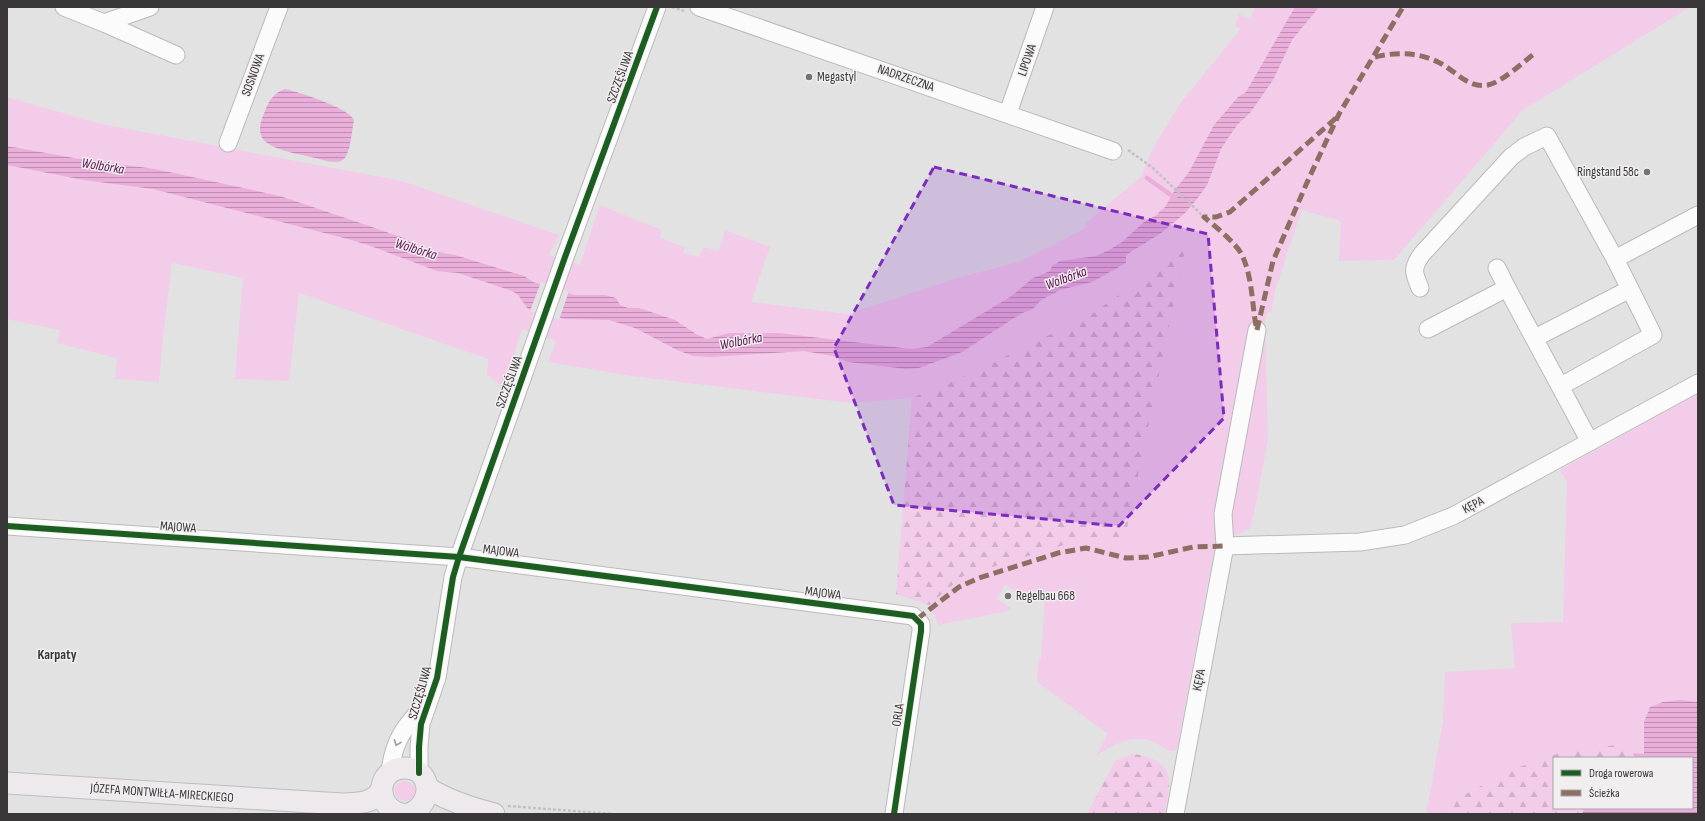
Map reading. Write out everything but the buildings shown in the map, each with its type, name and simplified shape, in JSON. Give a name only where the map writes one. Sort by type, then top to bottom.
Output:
[{"type":"main road","points":[[390,796],[404,768],[412,769],[419,796],[454,814]]},
{"type":"main road","name":"JÓZEFA MONTWIŁŁA-MIRECKIEGO","points":[[7,783],[318,803],[360,803],[378,796],[390,796]]},
{"type":"main road","points":[[419,796],[448,799],[474,809],[499,810]]},
{"type":"street","points":[[64,7],[176,54]]},
{"type":"street","points":[[104,23],[150,7]]},
{"type":"street","name":"SOSNOWA","points":[[228,143],[278,7]]},
{"type":"street","name":"SZCZĘŚLIWA","points":[[419,796],[419,747],[422,724],[428,701],[437,678],[452,578],[565,258],[657,7]]},
{"type":"street","name":"NADRZECZNA","points":[[699,7],[1008,113],[1119,149]]},
{"type":"street","name":"LIPOWA","points":[[1008,113],[1046,7]]},
{"type":"street","points":[[1420,288],[1414,272],[1415,264],[1422,254],[1511,157],[1524,147],[1547,136],[1615,259],[1653,335],[1560,386]]},
{"type":"street","points":[[1615,259],[1698,216]]},
{"type":"street","points":[[1497,268],[1590,442]]},
{"type":"street","points":[[1428,329],[1507,288]]},
{"type":"street","points":[[1535,338],[1630,289]]},
{"type":"street","name":"KĘPA","points":[[1175,814],[1225,546],[1223,514],[1257,330]]},
{"type":"street","name":"KĘPA","points":[[1225,546],[1360,542],[1405,535],[1453,516],[1698,383]]},
{"type":"street","name":"MAJOWA","points":[[7,526],[459,557],[899,614],[913,616],[917,620]]},
{"type":"street","name":"ORLA","points":[[894,814],[921,631],[921,624],[917,620]]},
{"type":"street","name":"SZCZĘŚLIWA","points":[[390,796],[394,753],[404,727],[428,701]]},
{"type":"path","points":[[1119,149],[1153,168],[1204,217]]},
{"type":"path","points":[[499,810],[613,814]]},
{"type":"highlighted area","points":[[934,167],[1208,234],[1224,418],[1119,526],[894,505],[834,348]]},
{"type":"green space","points":[[1255,7],[1690,7],[1523,110],[1394,260],[1339,261],[1341,221],[1302,210],[1285,259],[1280,279],[1277,282],[1271,312],[1267,313],[1265,323],[1268,440],[1251,528],[1215,544],[1177,748],[1174,751],[1166,749],[1154,742],[1138,739],[1116,744],[1096,756],[1108,734],[1037,682],[1038,661],[1041,658],[1045,598],[1019,596],[1019,593],[1005,585],[997,599],[1011,608],[1008,611],[938,625],[932,610],[928,605],[919,600],[897,594],[912,398],[851,403],[632,376],[548,362],[556,341],[522,329],[504,387],[487,375],[488,359],[299,293],[289,381],[235,379],[243,278],[172,263],[159,382],[115,379],[117,358],[57,343],[60,330],[7,319],[7,97],[101,124],[402,181],[559,235],[549,255],[580,265],[600,205],[662,230],[660,238],[685,247],[683,253],[700,257],[703,247],[719,251],[725,230],[770,247],[751,302],[848,314],[961,277],[1019,262],[1086,228],[1086,223],[1141,177],[1153,148],[1181,102],[1241,29],[1235,26],[1239,14],[1250,19]]},
{"type":"green space","points":[[1185,249],[1124,543],[1106,540],[1077,541],[963,576],[929,605],[896,594],[912,398],[987,367],[1030,342],[1076,325]]},
{"type":"green space","points":[[1698,393],[1698,814],[1426,814],[1443,722],[1445,672],[1515,668],[1511,623],[1563,622],[1567,482],[1560,470]]},
{"type":"green space","points":[[1617,745],[1633,754],[1634,757],[1553,757],[1553,809],[1584,809],[1582,814],[1446,814],[1456,799],[1511,770],[1565,751]]},
{"type":"green space","points":[[1132,754],[1155,760],[1160,763],[1167,773],[1169,787],[1165,814],[1087,814],[1115,761]]},
{"type":"green space","points":[[401,781],[409,781],[415,787],[415,795],[409,801],[401,801],[395,795],[395,787]]},
{"type":"water","name":"Wolbórka","points":[[1295,7],[1319,7],[1292,40],[1273,80],[1250,113],[1238,124],[1228,138],[1221,149],[1207,185],[1184,214],[1161,233],[1126,255],[1126,263],[1092,282],[1060,290],[1041,300],[1033,309],[1022,313],[962,352],[919,368],[906,369],[849,362],[832,356],[804,351],[710,357],[694,356],[679,351],[635,328],[609,320],[565,319],[528,309],[518,295],[512,291],[458,273],[437,271],[368,245],[344,238],[153,189],[84,180],[7,165],[7,146],[74,158],[155,169],[280,196],[406,239],[424,250],[455,255],[524,276],[533,282],[574,295],[605,295],[616,298],[620,305],[628,308],[639,308],[675,320],[696,334],[707,339],[729,333],[779,333],[911,349],[927,347],[1010,297],[1033,278],[1050,271],[1052,266],[1060,261],[1096,256],[1109,250],[1122,242],[1144,222],[1155,216],[1165,207],[1175,190],[1189,172],[1214,125],[1238,97],[1246,92]]},
{"type":"water","points":[[285,89],[323,101],[350,115],[354,120],[350,146],[344,159],[338,162],[330,162],[284,151],[276,148],[264,140],[260,132],[260,126],[267,107],[270,100],[275,95]]},
{"type":"water","points":[[1680,700],[1698,702],[1698,814],[1582,814],[1584,809],[1693,809],[1693,757],[1635,757],[1633,753],[1644,754],[1644,722],[1650,707],[1663,702]]},
{"type":"pier","points":[[541,282],[569,291],[559,320],[530,311]]},
{"type":"waterway","points":[[1147,178],[1175,198]]},
{"type":"marked path","points":[[1257,330],[1273,261],[1309,178],[1339,114],[1403,7]]},
{"type":"marked path","points":[[1375,57],[1391,54],[1423,56],[1444,65],[1468,82],[1488,85],[1512,72],[1534,54]]},
{"type":"marked path","points":[[1256,326],[1250,281],[1242,255],[1230,240],[1204,217],[1216,217],[1230,212],[1336,118]]},
{"type":"marked path","points":[[917,619],[959,587],[979,578],[1058,553],[1086,548],[1126,558],[1148,557],[1193,547],[1225,546]]},
{"type":"cycle path","points":[[419,773],[421,724],[437,678],[453,577],[459,557],[565,257],[657,7]]},
{"type":"cycle path","points":[[7,526],[459,557],[913,616],[921,624],[921,631],[894,814]]},
{"type":"place","name":"Megastyl","points":[[809,77]]},
{"type":"place","name":"Ringstand 58c","points":[[1647,172]]},
{"type":"place","name":"Regelbau 668","points":[[1008,596]]},
{"type":"district","name":"Karpaty","points":[[57,654]]}]
